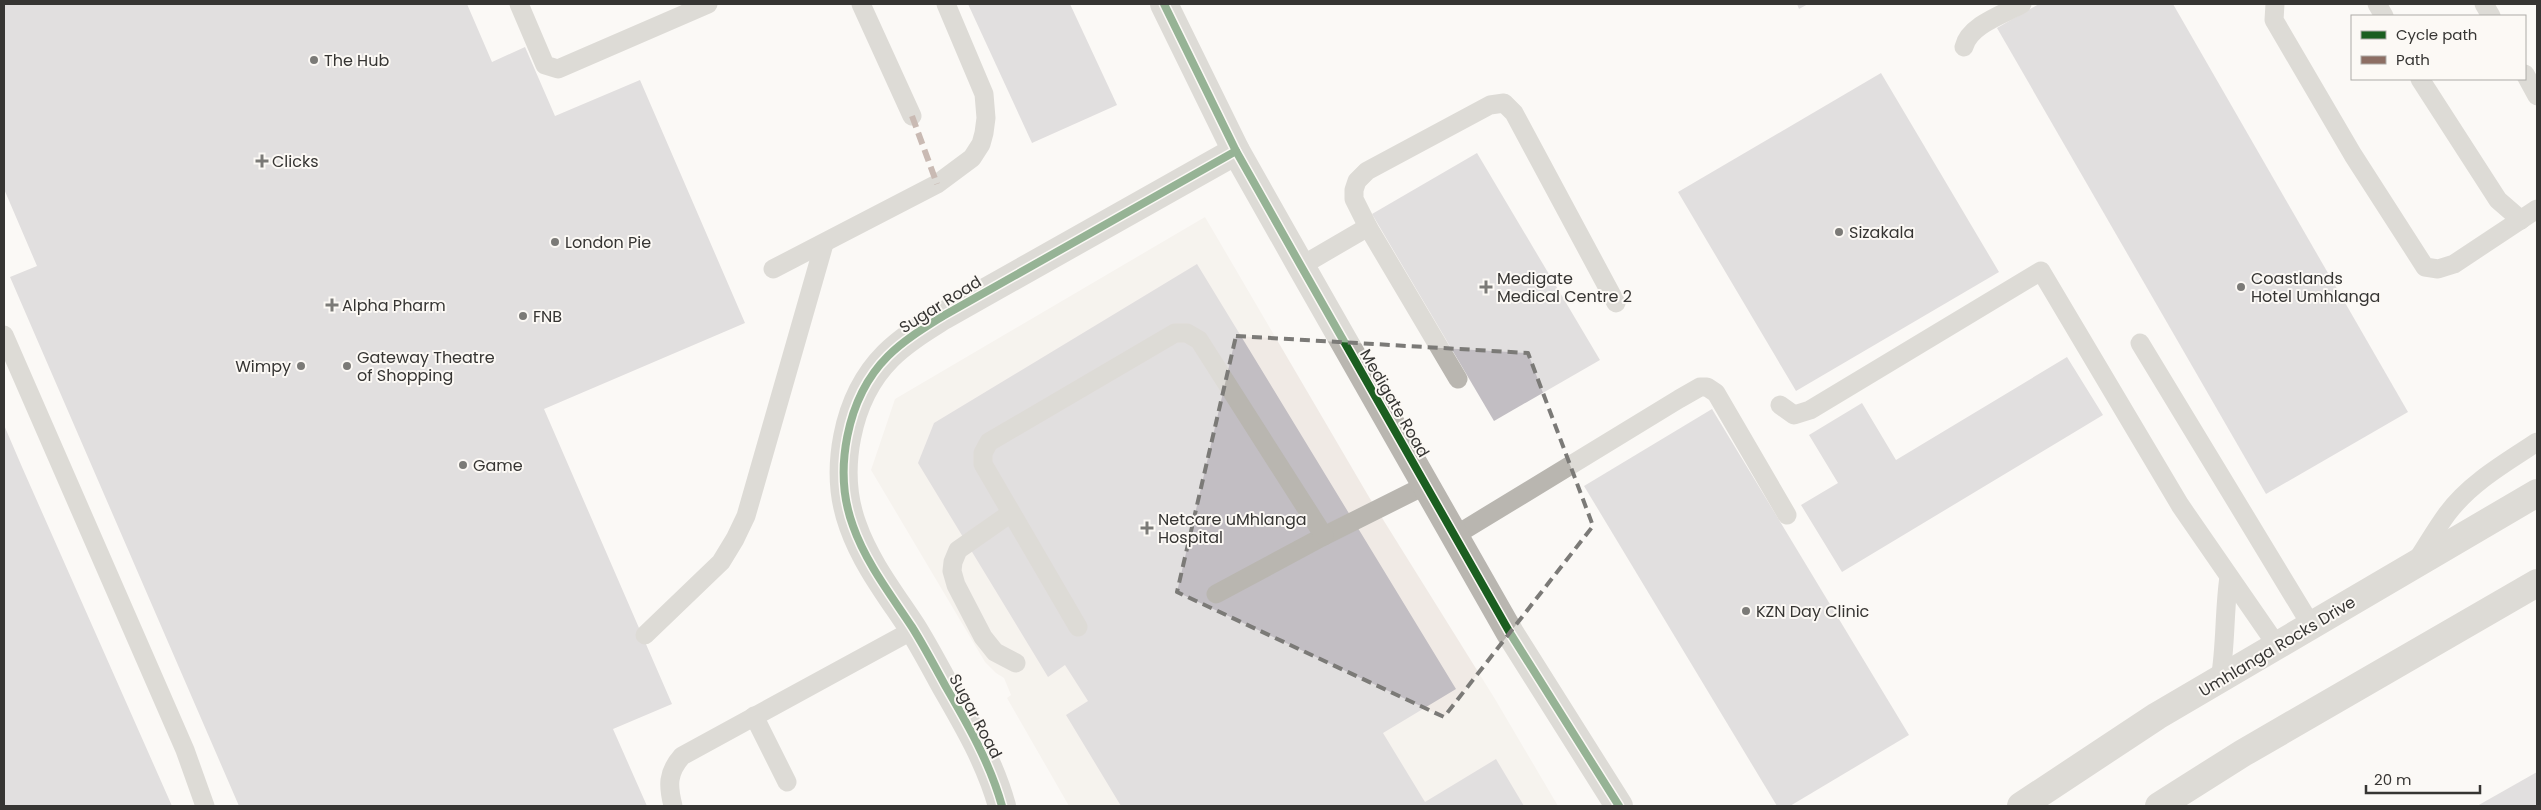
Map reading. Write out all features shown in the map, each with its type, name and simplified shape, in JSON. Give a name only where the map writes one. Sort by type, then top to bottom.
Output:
[{"type":"main road","name":"Umhlanga Rocks Drive","points":[[2021,806],[2157,716],[2278,647],[2311,625],[2537,493]]},
{"type":"main road","points":[[2159,806],[2537,583]]},
{"type":"street","name":"Medigate Road","points":[[1164,4],[1236,151],[1301,266],[1426,486],[1456,535],[1510,633],[1619,806]]},
{"type":"street","name":"Sugar Road","points":[[1002,806],[996,786],[974,736],[914,630],[880,580],[852,526],[843,472],[849,426],[860,398],[871,379],[887,357],[913,335],[943,316],[1236,151]]},
{"type":"lane","points":[[519,4],[545,65],[558,69],[708,4]]},
{"type":"lane","points":[[861,4],[912,116]]},
{"type":"lane","points":[[773,269],[937,184],[972,158],[981,144],[986,118],[984,94],[946,4]]},
{"type":"lane","points":[[1964,47],[1965,41],[1974,31],[2022,4]]},
{"type":"lane","points":[[2275,4],[2274,20],[2353,155],[2425,267],[2438,269],[2454,264],[2537,210]]},
{"type":"lane","points":[[2377,4],[2383,15]]},
{"type":"lane","points":[[2484,4],[2490,15]]},
{"type":"lane","points":[[2526,76],[2537,96]]},
{"type":"lane","points":[[2421,80],[2498,200],[2522,220]]},
{"type":"lane","points":[[1458,379],[1368,227],[1354,199],[1354,190],[1357,181],[1367,171],[1490,105],[1504,102],[1514,113],[1616,303]]},
{"type":"lane","points":[[1301,266],[1368,227]]},
{"type":"lane","points":[[645,635],[721,562],[736,539],[746,516],[824,244]]},
{"type":"lane","points":[[1780,405],[1794,415],[1810,410],[2041,271],[2180,505],[2278,647]]},
{"type":"lane","points":[[1078,627],[983,464],[983,453],[988,442],[1175,332],[1187,333],[1199,340],[1324,536]]},
{"type":"lane","points":[[4,335],[184,750],[205,806]]},
{"type":"lane","points":[[2140,343],[2311,625]]},
{"type":"lane","points":[[1456,535],[1700,387],[1708,387],[1716,393],[1787,516]]},
{"type":"lane","points":[[2413,565],[2447,514],[2481,479],[2537,442]]},
{"type":"lane","points":[[1216,594],[1324,536],[1426,486]]},
{"type":"lane","points":[[1011,513],[958,550],[953,562],[952,571],[956,585],[983,637],[995,652],[1016,663]]},
{"type":"lane","points":[[2220,680],[2229,577]]},
{"type":"lane","points":[[673,806],[668,786],[669,777],[682,756],[914,630]]},
{"type":"lane","points":[[754,716],[787,782]]},
{"type":"lane","points":[[2166,806],[2190,786]]},
{"type":"highlighted area","points":[[1236,336],[1528,353],[1593,526],[1444,717],[1177,592]]},
{"type":"shaded area","name":"Netcare uMhlanga Hospital","points":[[1205,217],[1369,497],[1495,699],[1558,806],[1069,806],[1007,698],[1011,695],[1004,678],[985,662],[871,470],[895,399]]},
{"type":"building","name":"Gateway Theatre of Shopping","points":[[4,4],[467,4],[492,62],[525,47],[555,116],[640,80],[745,323],[544,409],[672,704],[613,729],[647,806],[239,806],[10,277],[37,266],[4,189]]},
{"type":"building","points":[[968,4],[1070,4],[1117,105],[1032,143]]},
{"type":"building","points":[[1797,4],[1808,4],[1799,9]]},
{"type":"building","name":"Coastlands Hotel Umhlanga","points":[[2039,4],[2173,4],[2408,412],[2266,494],[1997,28]]},
{"type":"building","name":"Sizakala","points":[[1881,73],[1999,272],[1796,391],[1678,192]]},
{"type":"building","name":"Medigate Medical Centre 2","points":[[1477,153],[1600,360],[1494,421],[1372,214]]},
{"type":"building","name":"Netcare uMhlanga Hospital","points":[[1197,264],[1456,689],[1383,733],[1425,802],[1496,759],[1524,806],[1121,806],[1066,715],[1088,701],[1065,665],[1048,677],[918,463],[934,423]]},
{"type":"building","points":[[2067,357],[2103,415],[1842,572],[1801,505],[1838,483],[1809,435],[1862,403],[1896,460]]},
{"type":"building","name":"KZN Day Clinic","points":[[1712,409],[1909,735],[1790,806],[1777,806],[1584,486]]},
{"type":"building","points":[[4,425],[22,467],[172,806],[4,806]]},
{"type":"building","points":[[2537,772],[2537,806],[2477,806]]},
{"type":"marked path","points":[[912,116],[937,184]]},
{"type":"cycle path","points":[[1164,4],[1236,151],[1301,266],[1510,633],[1619,806]]},
{"type":"cycle path","points":[[1002,806],[985,759],[970,730],[916,634],[872,566],[858,540],[847,505],[844,483],[844,460],[853,414],[862,393],[874,373],[888,356],[914,334],[1236,151]]},
{"type":"place","name":"The Hub","points":[[314,60]]},
{"type":"place","name":"Clicks","points":[[262,161]]},
{"type":"place","name":"Sizakala","points":[[1839,232]]},
{"type":"place","name":"London Pie","points":[[555,242]]},
{"type":"place","name":"Medigate Medical Centre 2","points":[[1486,287]]},
{"type":"place","name":"Coastlands Hotel Umhlanga","points":[[2241,287]]},
{"type":"place","name":"Alpha Pharm","points":[[332,305]]},
{"type":"place","name":"FNB","points":[[523,316]]},
{"type":"place","name":"Wimpy","points":[[301,366]]},
{"type":"place","name":"Gateway Theatre of Shopping","points":[[347,366]]},
{"type":"place","name":"Game","points":[[463,465]]},
{"type":"place","name":"Netcare uMhlanga Hospital","points":[[1147,528]]},
{"type":"place","name":"KZN Day Clinic","points":[[1746,611]]}]
